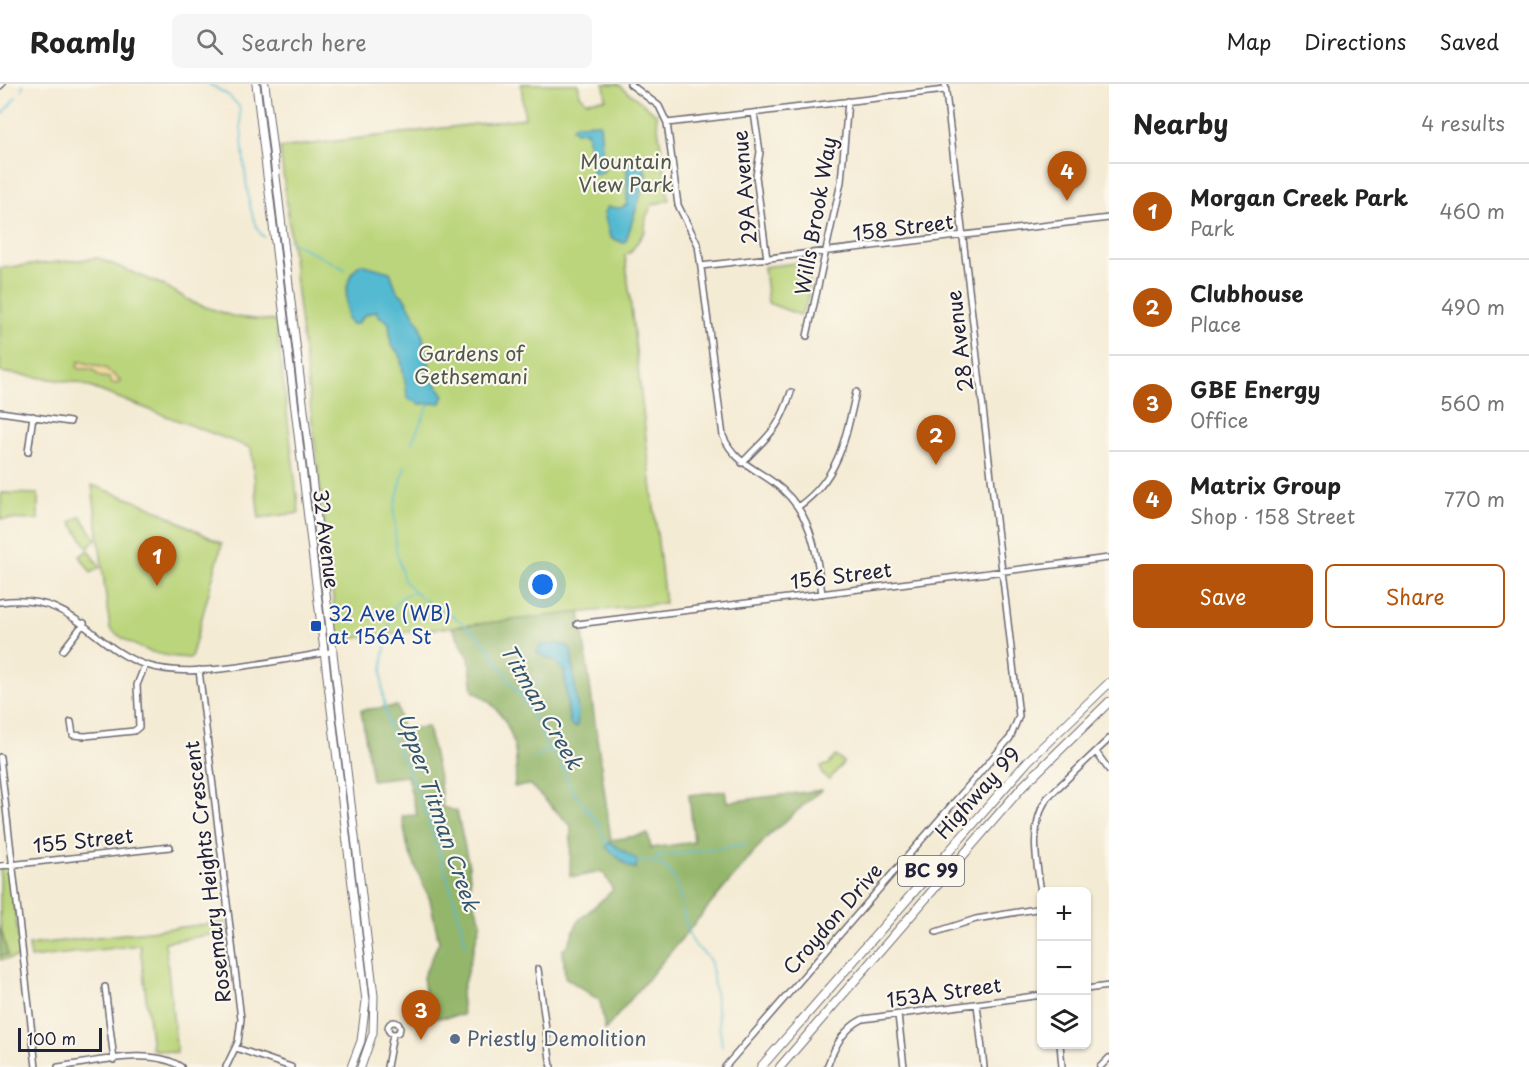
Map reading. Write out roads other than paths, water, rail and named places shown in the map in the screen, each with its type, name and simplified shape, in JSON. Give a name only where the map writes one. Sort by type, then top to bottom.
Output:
[{"type":"highway","name":"Highway 99","points":[[761,1067],[1020,769],[1109,683]]},
{"type":"highway","name":"Highway 99","points":[[780,1067],[1023,786],[1109,702]]},
{"type":"main road","name":"32 Avenue","points":[[256,84],[366,1001],[363,1035],[351,1067]]},
{"type":"main road","name":"32 Avenue","points":[[265,84],[375,1006],[371,1042],[361,1067]]},
{"type":"main road","points":[[345,821],[349,828],[353,859],[357,860]]},
{"type":"street","points":[[630,84],[659,106],[667,123],[678,205],[698,245],[723,436],[729,449],[742,463],[772,482],[799,506],[814,540],[822,594]]},
{"type":"street","points":[[667,123],[945,87]]},
{"type":"street","name":"28 Avenue","points":[[945,87],[1018,702]]},
{"type":"street","name":"Wills Brook Way","points":[[807,336],[841,182],[848,101]]},
{"type":"street","name":"29A Avenue","points":[[754,113],[760,152],[756,176],[767,259]]},
{"type":"street","name":"158 Street","points":[[701,266],[1109,218]]},
{"type":"street","points":[[742,463],[768,439],[782,420],[791,392]]},
{"type":"street","points":[[799,506],[823,485],[840,457],[856,392]]},
{"type":"street","points":[[0,412],[70,422]]},
{"type":"street","points":[[28,452],[33,416]]},
{"type":"street","name":"156 Street","points":[[577,624],[1109,558]]},
{"type":"street","points":[[0,602],[29,601],[48,605],[84,623],[126,655],[145,665],[170,670],[199,670],[331,652]]},
{"type":"street","points":[[63,650],[84,623]]},
{"type":"street","points":[[71,722],[73,735],[134,731],[139,728],[137,685],[145,665]]},
{"type":"street","name":"Rosemary Heights Crescent","points":[[199,670],[241,1019],[236,1048],[226,1067]]},
{"type":"street","name":"Croydon Drive","points":[[725,1067],[1010,738],[1017,726],[1018,702]]},
{"type":"street","points":[[1040,887],[1035,840],[1041,808],[1047,798],[1109,739]]},
{"type":"street","points":[[1096,752],[1109,770]]},
{"type":"street","points":[[0,758],[36,1067]]},
{"type":"street","name":"155 Street","points":[[0,866],[170,847]]},
{"type":"street","points":[[936,932],[976,919],[1037,909]]},
{"type":"street","points":[[538,969],[551,1067]]},
{"type":"street","points":[[1091,988],[1109,986]]},
{"type":"street","points":[[105,987],[114,1060]]},
{"type":"street","name":"153A Street","points":[[827,1067],[840,1038],[851,1025],[869,1018],[1037,996]]},
{"type":"street","points":[[977,1004],[984,1067]]},
{"type":"street","points":[[898,1015],[904,1067]]},
{"type":"street","points":[[387,1067],[393,1034]]},
{"type":"street","points":[[236,1048],[291,1067]]},
{"type":"street","points":[[1060,1049],[1062,1067]]},
{"type":"street","points":[[58,1067],[152,1056],[168,1059],[181,1067]]},
{"type":"street","points":[[1100,1067],[1109,1058]]},
{"type":"water","points":[[600,123],[604,171],[596,175],[592,172],[587,131],[576,132],[572,128],[576,124]]},
{"type":"water","points":[[633,158],[640,159],[647,175],[626,241],[623,243],[610,237],[604,213],[608,207],[621,208],[627,204],[627,164]]},
{"type":"water","points":[[361,264],[390,272],[397,291],[404,297],[420,325],[433,380],[444,395],[441,403],[420,404],[408,399],[400,355],[391,345],[389,323],[378,315],[377,311],[365,315],[357,324],[352,324],[347,319],[348,281]]},
{"type":"water","points":[[541,645],[566,645],[571,650],[578,713],[577,727],[572,726],[569,720],[564,671],[556,662],[537,653]]},
{"type":"water","points":[[610,842],[637,860],[636,869],[628,866],[606,847]]},
{"type":"waterway","points":[[22,90],[23,84]]},
{"type":"waterway","name":"Titman Creek","points":[[209,84],[228,95],[239,106],[248,196],[257,229],[264,237]]},
{"type":"waterway","points":[[0,117],[16,97]]},
{"type":"waterway","name":"Titman Creek","points":[[288,240],[345,269]]},
{"type":"waterway","points":[[411,444],[429,404]]},
{"type":"waterway","name":"Titman Creek","points":[[405,466],[394,509],[396,549],[404,581],[420,597],[459,620],[484,641],[536,721],[545,743],[559,760],[573,792],[598,823],[607,845]]},
{"type":"waterway","name":"Upper Titman Creek","points":[[414,592],[398,601],[391,617],[383,663],[384,706],[392,736],[415,786],[437,845],[466,946]]},
{"type":"waterway","points":[[519,693],[539,681]]},
{"type":"waterway","points":[[533,759],[549,749]]},
{"type":"waterway","name":"Titman Creek","points":[[636,862],[654,862],[658,856],[748,844]]},
{"type":"waterway","points":[[654,862],[665,867],[672,875],[677,885],[688,932],[695,945],[711,963],[722,1046]]},
{"type":"place","name":"Matrix Group","points":[[1067,201]]},
{"type":"place","name":"Clubhouse","points":[[936,465]]},
{"type":"place","name":"Morgan Creek Park","points":[[157,586]]},
{"type":"place","name":"32 Ave (WB) at 156A St","points":[[316,626]]},
{"type":"place","name":"Priestly Demolition","points":[[455,1039]]},
{"type":"place","name":"GBE Energy","points":[[421,1040]]},
{"type":"park label","name":"Mountain View Park","points":[[626,174]]},
{"type":"park label","name":"Gardens of Gethsemani","points":[[471,366]]}]
